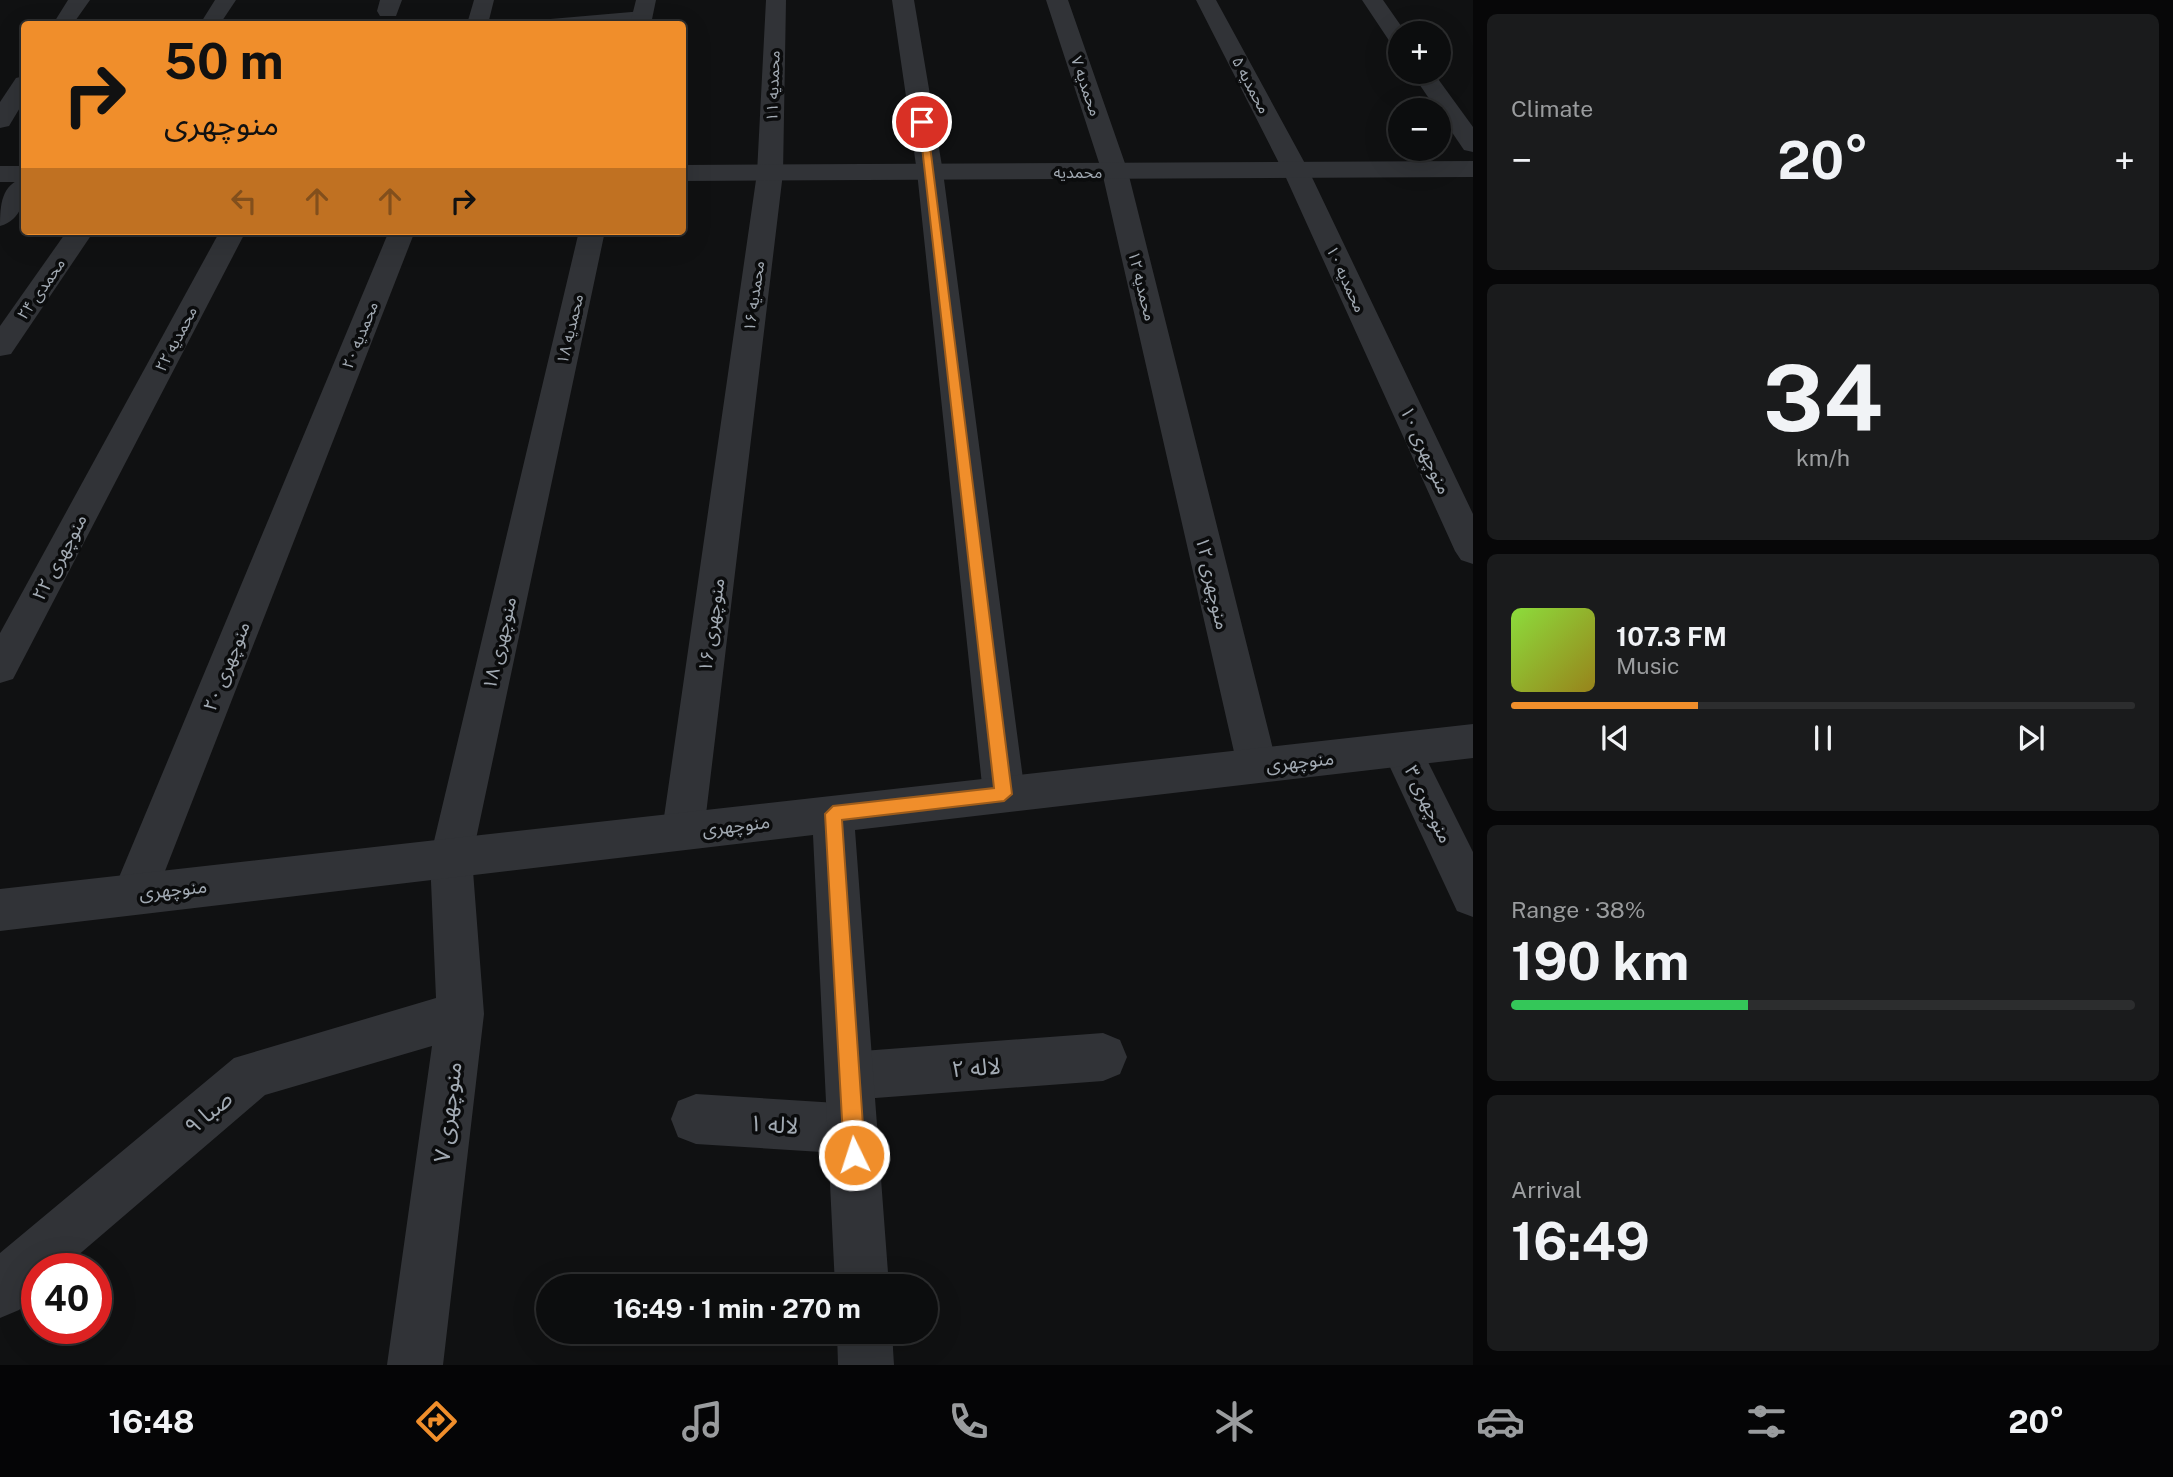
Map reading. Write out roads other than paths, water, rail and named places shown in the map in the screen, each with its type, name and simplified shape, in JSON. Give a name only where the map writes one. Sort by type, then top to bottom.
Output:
[{"type":"street","points":[[65,21],[79,0]]},
{"type":"street","points":[[212,21],[225,0]]},
{"type":"street","points":[[479,21],[484,0]]},
{"type":"street","name":"محمدیه ۱۱","points":[[771,173],[776,0]]},
{"type":"street","points":[[903,0],[930,172],[1004,794]]},
{"type":"street","name":"محمدیه ۷","points":[[1056,0],[1115,172]]},
{"type":"street","name":"محمدیه ۵","points":[[1206,0],[1295,170]]},
{"type":"street","points":[[1372,0],[1388,23]]},
{"type":"street","points":[[1430,84],[1473,145]]},
{"type":"street","points":[[0,121],[21,88]]},
{"type":"street","name":"محمدیه","points":[[686,173],[1473,169]]},
{"type":"street","name":"محمدیه ۱۰","points":[[1295,170],[1397,388]]},
{"type":"street","name":"محمدیه ۱۲","points":[[1115,172],[1170,400]]},
{"type":"street","name":"محمدیه ۱۶","points":[[738,420],[771,173]]},
{"type":"street","points":[[0,174],[21,174]]},
{"type":"street","points":[[0,218],[21,190]]},
{"type":"street","name":"محمدی ۲۴","points":[[0,347],[79,235]]},
{"type":"street","name":"محمدیه ۲۲","points":[[118,446],[231,235]]},
{"type":"street","name":"محمدیه ۲۰","points":[[318,438],[400,235]]},
{"type":"street","name":"محمدیه ۱۸","points":[[548,428],[591,235]]},
{"type":"street","name":"منوچهری ۱۰","points":[[1397,388],[1473,551]]},
{"type":"street","name":"منوچهری ۱۲","points":[[1170,400],[1257,765]]},
{"type":"street","name":"منوچهری ۱۶","points":[[683,831],[738,420]]},
{"type":"street","name":"منوچهری ۱۸","points":[[451,858],[548,428]]},
{"type":"street","name":"منوچهری ۲۰","points":[[134,894],[318,438]]},
{"type":"street","name":"منوچهری ۲۲","points":[[0,668],[118,446]]},
{"type":"street","name":"منوچهری","points":[[0,910],[1473,741]]},
{"type":"street","name":"منوچهری ۳","points":[[1402,750],[1473,897]]},
{"type":"street","points":[[833,814],[861,1274]]},
{"type":"street","name":"منوچهری ۷","points":[[415,1365],[460,1014],[451,858]]},
{"type":"street","name":"صبا ۹","points":[[0,1291],[31,1260],[251,1075],[460,1014]]},
{"type":"street","name":"۲ لاله","points":[[849,1076],[1103,1057]]},
{"type":"street","name":"۱ لاله","points":[[696,1119],[853,1129]]},
{"type":"lane","points":[[567,21],[643,13]]}]
